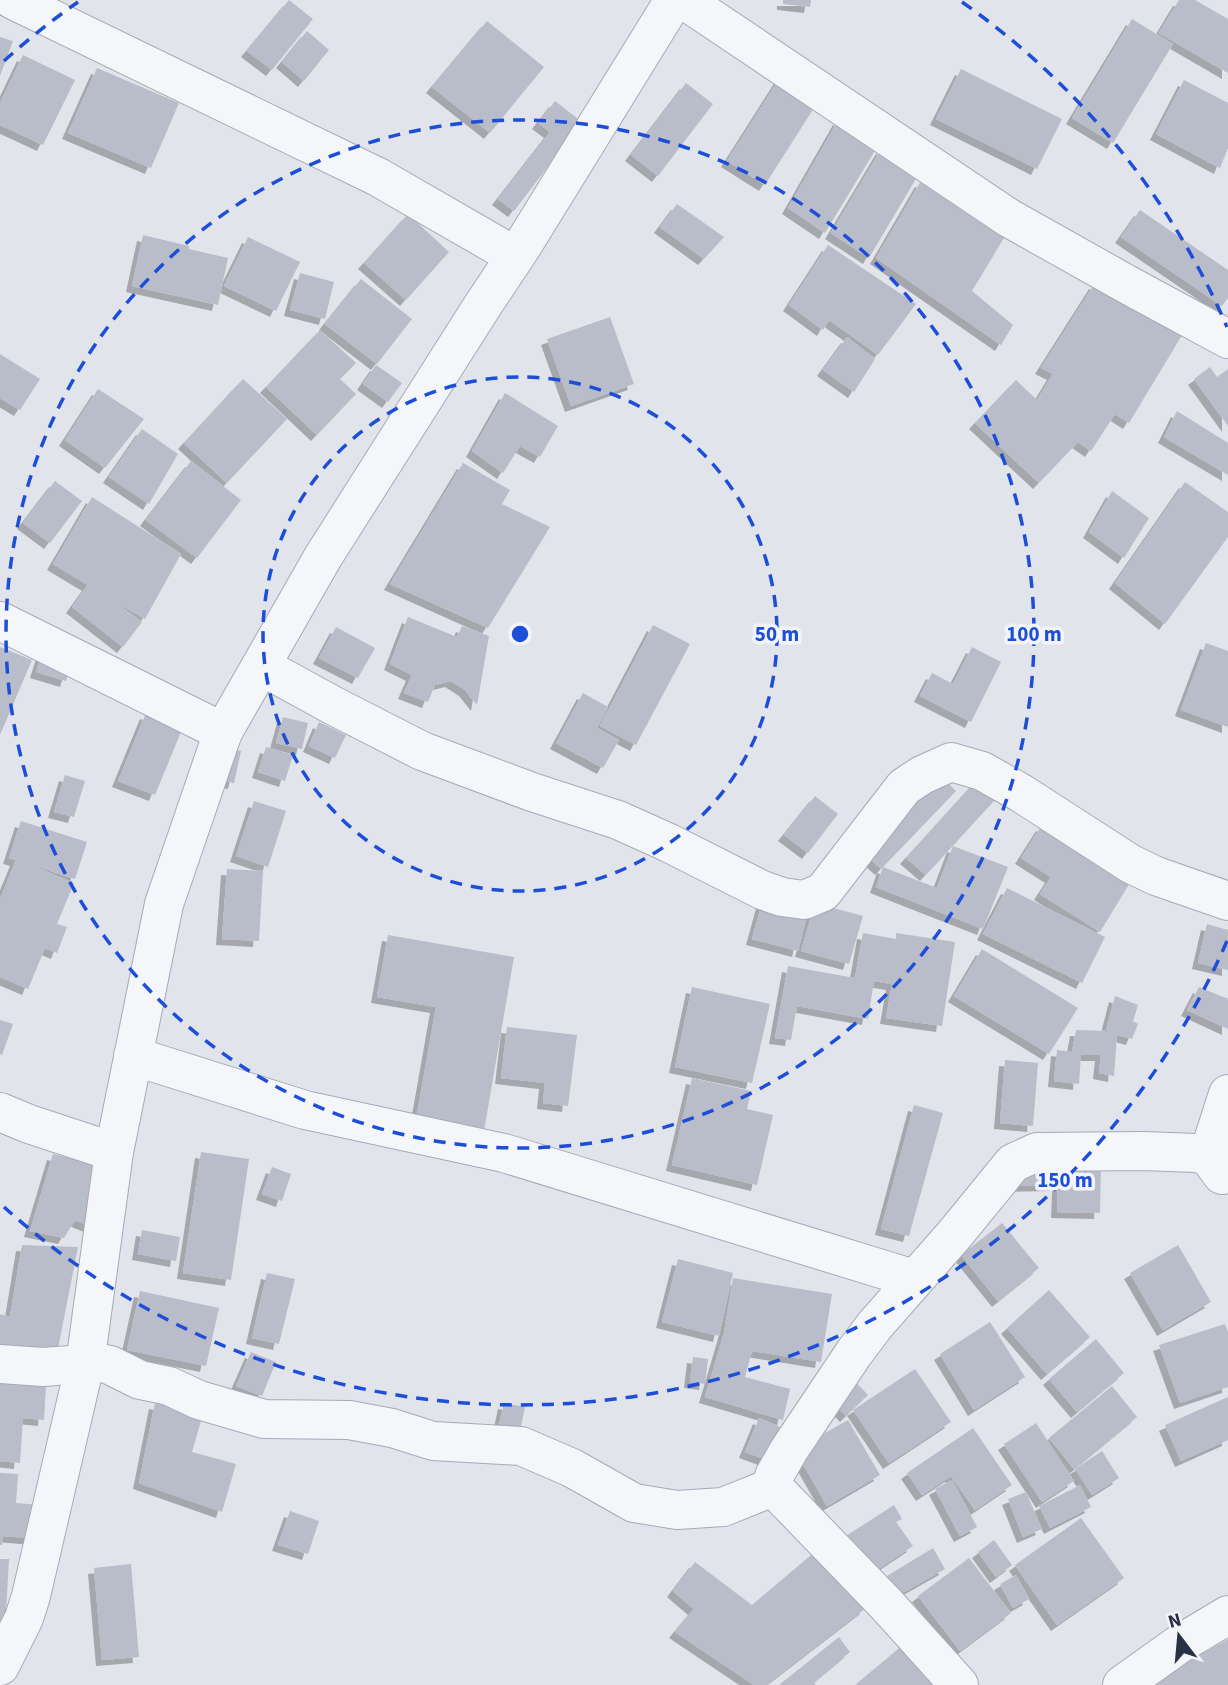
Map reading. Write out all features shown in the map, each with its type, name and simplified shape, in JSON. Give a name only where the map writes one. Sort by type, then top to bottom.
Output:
[{"type":"street","points":[[13,0],[377,177],[515,256]]},
{"type":"street","points":[[0,1666],[24,1618],[31,1595],[85,1364],[114,1152],[164,904],[223,732],[323,557],[674,0]]},
{"type":"street","points":[[684,0],[1009,218],[1228,340]]},
{"type":"street","points":[[0,621],[223,732]]},
{"type":"street","points":[[261,666],[422,751],[641,830],[762,890],[782,897],[804,900],[823,892],[904,787],[922,775],[951,762],[982,771],[1021,793],[1131,864],[1228,901]]},
{"type":"street","points":[[133,1056],[305,1110],[504,1153],[914,1279]]},
{"type":"street","points":[[959,1685],[887,1605],[773,1487],[774,1476],[847,1361],[1013,1163],[1037,1152],[1143,1151],[1196,1153],[1221,1168],[1228,1094]]},
{"type":"street","points":[[0,1112],[114,1152]]},
{"type":"street","points":[[0,1364],[43,1367],[96,1362],[110,1365],[139,1380],[169,1386],[199,1399],[264,1419],[349,1420],[392,1428],[433,1440],[521,1446],[572,1468],[634,1503],[677,1510],[723,1507],[773,1487]]},
{"type":"street","points":[[1122,1685],[1178,1645],[1228,1615]]},
{"type":"street","points":[[0,1681],[6,1685]]},
{"type":"building","points":[[289,0],[313,19],[272,70],[247,51]]},
{"type":"building","points":[[783,0],[811,0],[810,7],[783,4]]},
{"type":"building","points":[[1179,0],[1195,0],[1228,19],[1228,73],[1159,33]]},
{"type":"building","points":[[1132,19],[1173,44],[1113,143],[1072,118]]},
{"type":"building","points":[[487,21],[544,67],[490,133],[432,87]]},
{"type":"building","points":[[307,31],[329,50],[304,81],[282,62]]},
{"type":"building","points":[[0,37],[13,41],[0,76]]},
{"type":"building","points":[[23,55],[75,80],[43,145],[0,125],[0,103]]},
{"type":"building","points":[[97,68],[179,103],[151,168],[68,133]]},
{"type":"building","points":[[961,69],[1062,119],[1037,169],[936,119]]},
{"type":"building","points":[[781,76],[819,100],[765,185],[727,161]]},
{"type":"building","points":[[1184,80],[1228,103],[1228,148],[1220,168],[1156,134]]},
{"type":"building","points":[[686,83],[713,104],[658,176],[631,155]]},
{"type":"building","points":[[555,101],[582,122],[514,211],[498,199],[550,132],[538,123]]},
{"type":"building","points":[[839,119],[879,144],[825,233],[788,208]]},
{"type":"building","points":[[882,148],[920,172],[869,258],[831,233]]},
{"type":"building","points":[[921,181],[1007,233],[972,291],[1013,325],[1001,345],[876,258]]},
{"type":"building","points":[[677,204],[724,237],[704,259],[660,227]]},
{"type":"building","points":[[1140,210],[1228,270],[1228,298],[1222,306],[1121,237]]},
{"type":"building","points":[[408,214],[449,252],[406,300],[364,263]]},
{"type":"building","points":[[143,235],[228,258],[218,305],[132,286]]},
{"type":"building","points":[[248,237],[300,262],[276,311],[224,286]]},
{"type":"building","points":[[828,245],[916,304],[878,355],[829,320],[823,330],[789,305]]},
{"type":"building","points":[[300,273],[334,282],[325,319],[290,310]]},
{"type":"building","points":[[361,279],[412,319],[377,364],[325,324]]},
{"type":"building","points":[[1095,283],[1184,332],[1129,423],[1115,414],[1091,451],[1078,442],[1039,483],[975,423],[1016,380],[1037,400],[1053,374],[1041,368]]},
{"type":"building","points":[[610,317],[634,384],[571,406],[547,339]]},
{"type":"building","points":[[320,330],[356,363],[340,379],[356,394],[317,435],[266,387]]},
{"type":"building","points":[[847,337],[875,359],[854,392],[823,370]]},
{"type":"building","points":[[0,354],[40,379],[20,410],[0,398]]},
{"type":"building","points":[[376,365],[402,383],[388,402],[363,384]]},
{"type":"building","points":[[1210,367],[1217,377],[1228,369],[1228,426],[1194,379]]},
{"type":"building","points":[[243,379],[287,419],[227,483],[184,443]]},
{"type":"building","points":[[98,389],[144,419],[105,468],[65,440]]},
{"type":"building","points":[[505,393],[558,426],[540,457],[520,446],[503,473],[472,451]]},
{"type":"building","points":[[1177,411],[1228,443],[1228,475],[1164,437]]},
{"type":"building","points":[[142,429],[178,454],[149,504],[109,477]]},
{"type":"building","points":[[191,461],[241,500],[197,558],[146,520]]},
{"type":"building","points":[[463,463],[510,490],[502,504],[550,527],[488,628],[390,584]]},
{"type":"building","points":[[55,481],[82,501],[50,543],[23,523]]},
{"type":"building","points":[[1185,482],[1228,512],[1228,537],[1165,624],[1115,583]]},
{"type":"building","points":[[1112,491],[1149,518],[1124,558],[1089,532]]},
{"type":"building","points":[[92,497],[181,554],[145,619],[112,600],[142,622],[123,647],[72,607],[88,585],[53,564]]},
{"type":"building","points":[[408,617],[457,637],[462,626],[489,636],[477,705],[465,690],[451,681],[435,685],[428,702],[404,693],[412,675],[390,664]]},
{"type":"building","points":[[653,625],[690,644],[636,745],[600,726]]},
{"type":"building","points":[[336,627],[375,648],[358,678],[319,658]]},
{"type":"building","points":[[1206,643],[1228,651],[1228,727],[1181,710]]},
{"type":"building","points":[[0,647],[32,660],[0,735]]},
{"type":"building","points":[[44,647],[74,656],[66,681],[36,672]]},
{"type":"building","points":[[972,647],[1001,662],[971,722],[920,696],[932,673],[953,684]]},
{"type":"building","points":[[583,693],[608,707],[597,728],[619,740],[603,768],[556,743]]},
{"type":"building","points":[[146,713],[183,727],[155,795],[118,781]]},
{"type":"building","points":[[283,717],[308,723],[302,749],[276,743]]},
{"type":"building","points":[[319,722],[346,735],[335,758],[309,746]]},
{"type":"building","points":[[225,747],[241,751],[234,783],[216,779]]},
{"type":"building","points":[[266,747],[293,755],[285,781],[258,772]]},
{"type":"building","points":[[930,765],[956,791],[881,869],[854,844]]},
{"type":"building","points":[[985,771],[1005,789],[926,875],[906,858]]},
{"type":"building","points":[[65,775],[85,781],[74,817],[54,812]]},
{"type":"building","points":[[815,796],[838,814],[808,853],[784,835]]},
{"type":"building","points":[[254,801],[286,811],[268,867],[236,856]]},
{"type":"building","points":[[21,821],[87,842],[75,879],[26,863],[74,883],[57,924],[67,927],[57,953],[45,948],[28,989],[0,977],[0,899],[16,860],[9,858]]},
{"type":"building","points":[[1042,825],[1131,881],[1100,932],[1040,894],[1051,877],[1021,858]]},
{"type":"building","points":[[953,846],[1008,867],[983,929],[876,887],[883,867],[937,888]]},
{"type":"building","points":[[227,869],[263,871],[259,941],[222,939]]},
{"type":"building","points":[[766,888],[811,900],[798,951],[752,939]]},
{"type":"building","points":[[1007,888],[1105,937],[1082,983],[983,934]]},
{"type":"building","points":[[815,903],[863,916],[849,964],[801,951]]},
{"type":"building","points":[[1207,924],[1228,930],[1228,970],[1198,963]]},
{"type":"building","points":[[863,933],[896,939],[896,933],[955,942],[942,1026],[886,1018],[892,984],[874,981],[868,1019],[797,1006],[791,1040],[775,1038],[788,966],[855,978]]},
{"type":"building","points":[[388,935],[514,957],[480,1154],[412,1143],[436,1007],[377,997]]},
{"type":"building","points":[[982,949],[1078,1008],[1049,1054],[954,996]]},
{"type":"building","points":[[692,987],[770,1004],[752,1083],[675,1067]]},
{"type":"building","points":[[1199,987],[1228,999],[1228,1029],[1187,1010]]},
{"type":"building","points":[[1115,996],[1138,1005],[1133,1021],[1138,1024],[1132,1039],[1117,1035],[1114,1076],[1099,1073],[1101,1055],[1081,1055],[1079,1084],[1054,1081],[1057,1050],[1072,1052],[1076,1030],[1106,1031]]},
{"type":"building","points":[[0,1020],[13,1024],[2,1055],[0,1054]]},
{"type":"building","points":[[507,1027],[577,1035],[568,1106],[543,1103],[545,1083],[501,1078]]},
{"type":"building","points":[[1005,1060],[1038,1063],[1033,1126],[1000,1123]]},
{"type":"building","points":[[692,1078],[751,1091],[747,1109],[773,1115],[757,1185],[672,1165]]},
{"type":"building","points":[[914,1105],[943,1113],[909,1236],[881,1229]]},
{"type":"building","points":[[201,1152],[249,1159],[231,1280],[183,1273]]},
{"type":"building","points":[[53,1154],[102,1166],[90,1226],[75,1220],[64,1238],[30,1231]]},
{"type":"building","points":[[1059,1164],[1101,1165],[1100,1213],[1057,1212]]},
{"type":"building","points":[[1056,1165],[1055,1185],[1006,1186]]},
{"type":"building","points":[[272,1167],[291,1174],[282,1201],[262,1194]]},
{"type":"building","points":[[1002,1223],[1039,1268],[998,1301],[961,1255]]},
{"type":"building","points":[[142,1230],[180,1237],[176,1261],[138,1254]]},
{"type":"building","points":[[22,1245],[78,1247],[54,1369],[0,1356],[0,1314],[10,1317]]},
{"type":"building","points":[[1178,1245],[1211,1302],[1163,1330],[1130,1273]]},
{"type":"building","points":[[678,1259],[733,1273],[719,1336],[662,1322]]},
{"type":"building","points":[[267,1273],[295,1279],[279,1344],[252,1338]]},
{"type":"building","points":[[733,1278],[832,1294],[821,1362],[752,1351],[745,1377],[790,1389],[783,1420],[705,1397],[724,1333]]},
{"type":"building","points":[[1049,1290],[1090,1337],[1047,1374],[1007,1328]]},
{"type":"building","points":[[140,1291],[219,1308],[206,1366],[127,1350]]},
{"type":"building","points":[[990,1322],[1025,1377],[974,1410],[940,1354]]},
{"type":"building","points":[[1225,1324],[1228,1332],[1228,1387],[1180,1403],[1159,1345]]},
{"type":"building","points":[[1096,1339],[1124,1373],[1077,1412],[1049,1379]]},
{"type":"building","points":[[251,1352],[276,1362],[262,1396],[236,1386]]},
{"type":"building","points":[[693,1357],[708,1359],[705,1384],[690,1382]]},
{"type":"building","points":[[915,1369],[951,1422],[889,1463],[853,1410]]},
{"type":"building","points":[[847,1373],[868,1395],[846,1416],[825,1394]]},
{"type":"building","points":[[0,1383],[46,1386],[44,1420],[23,1418],[20,1463],[0,1461]]},
{"type":"building","points":[[1112,1386],[1137,1417],[1074,1469],[1049,1438]]},
{"type":"building","points":[[1228,1397],[1228,1440],[1181,1461],[1165,1425]]},
{"type":"building","points":[[155,1403],[203,1414],[192,1452],[236,1464],[222,1512],[139,1483]]},
{"type":"building","points":[[504,1403],[525,1407],[518,1440],[497,1435]]},
{"type":"building","points":[[759,1418],[780,1427],[767,1460],[745,1452]]},
{"type":"building","points":[[848,1420],[880,1475],[827,1506],[795,1450]]},
{"type":"building","points":[[1036,1423],[1074,1481],[1042,1502],[1004,1444]]},
{"type":"building","points":[[973,1428],[1012,1485],[975,1510],[951,1476],[922,1495],[907,1473]]},
{"type":"building","points":[[1102,1451],[1119,1478],[1092,1495],[1075,1469]]},
{"type":"building","points":[[0,1473],[18,1474],[16,1503],[41,1505],[38,1539],[3,1536],[0,1545]]},
{"type":"building","points":[[952,1480],[977,1527],[960,1536],[935,1489]]},
{"type":"building","points":[[1080,1485],[1091,1507],[1050,1528],[1039,1506]]},
{"type":"building","points":[[1026,1492],[1042,1529],[1023,1537],[1008,1499]]},
{"type":"building","points":[[894,1505],[902,1519],[896,1522],[913,1546],[877,1570],[865,1553],[855,1559],[843,1538]]},
{"type":"building","points":[[290,1511],[319,1521],[308,1554],[278,1545]]},
{"type":"building","points":[[1081,1518],[1124,1578],[1057,1625],[1015,1565]]},
{"type":"building","points":[[994,1540],[1012,1565],[996,1577],[978,1552]]},
{"type":"building","points":[[933,1548],[945,1569],[897,1596],[887,1576]]},
{"type":"building","points":[[817,1550],[866,1608],[766,1685],[754,1685],[675,1632],[694,1609],[673,1591],[695,1562],[752,1605]]},
{"type":"building","points":[[969,1558],[1011,1613],[960,1651],[918,1596]]},
{"type":"building","points":[[0,1559],[9,1559],[3,1667],[0,1667]]},
{"type":"building","points":[[131,1564],[139,1657],[102,1660],[94,1568]]},
{"type":"building","points":[[1016,1575],[1029,1599],[1013,1608],[1000,1584]]},
{"type":"building","points":[[839,1637],[850,1652],[814,1682],[816,1685],[779,1685]]},
{"type":"building","points":[[910,1639],[945,1685],[855,1685]]},
{"type":"building","points":[[1228,1639],[1228,1685],[1151,1685],[1150,1683]]}]
